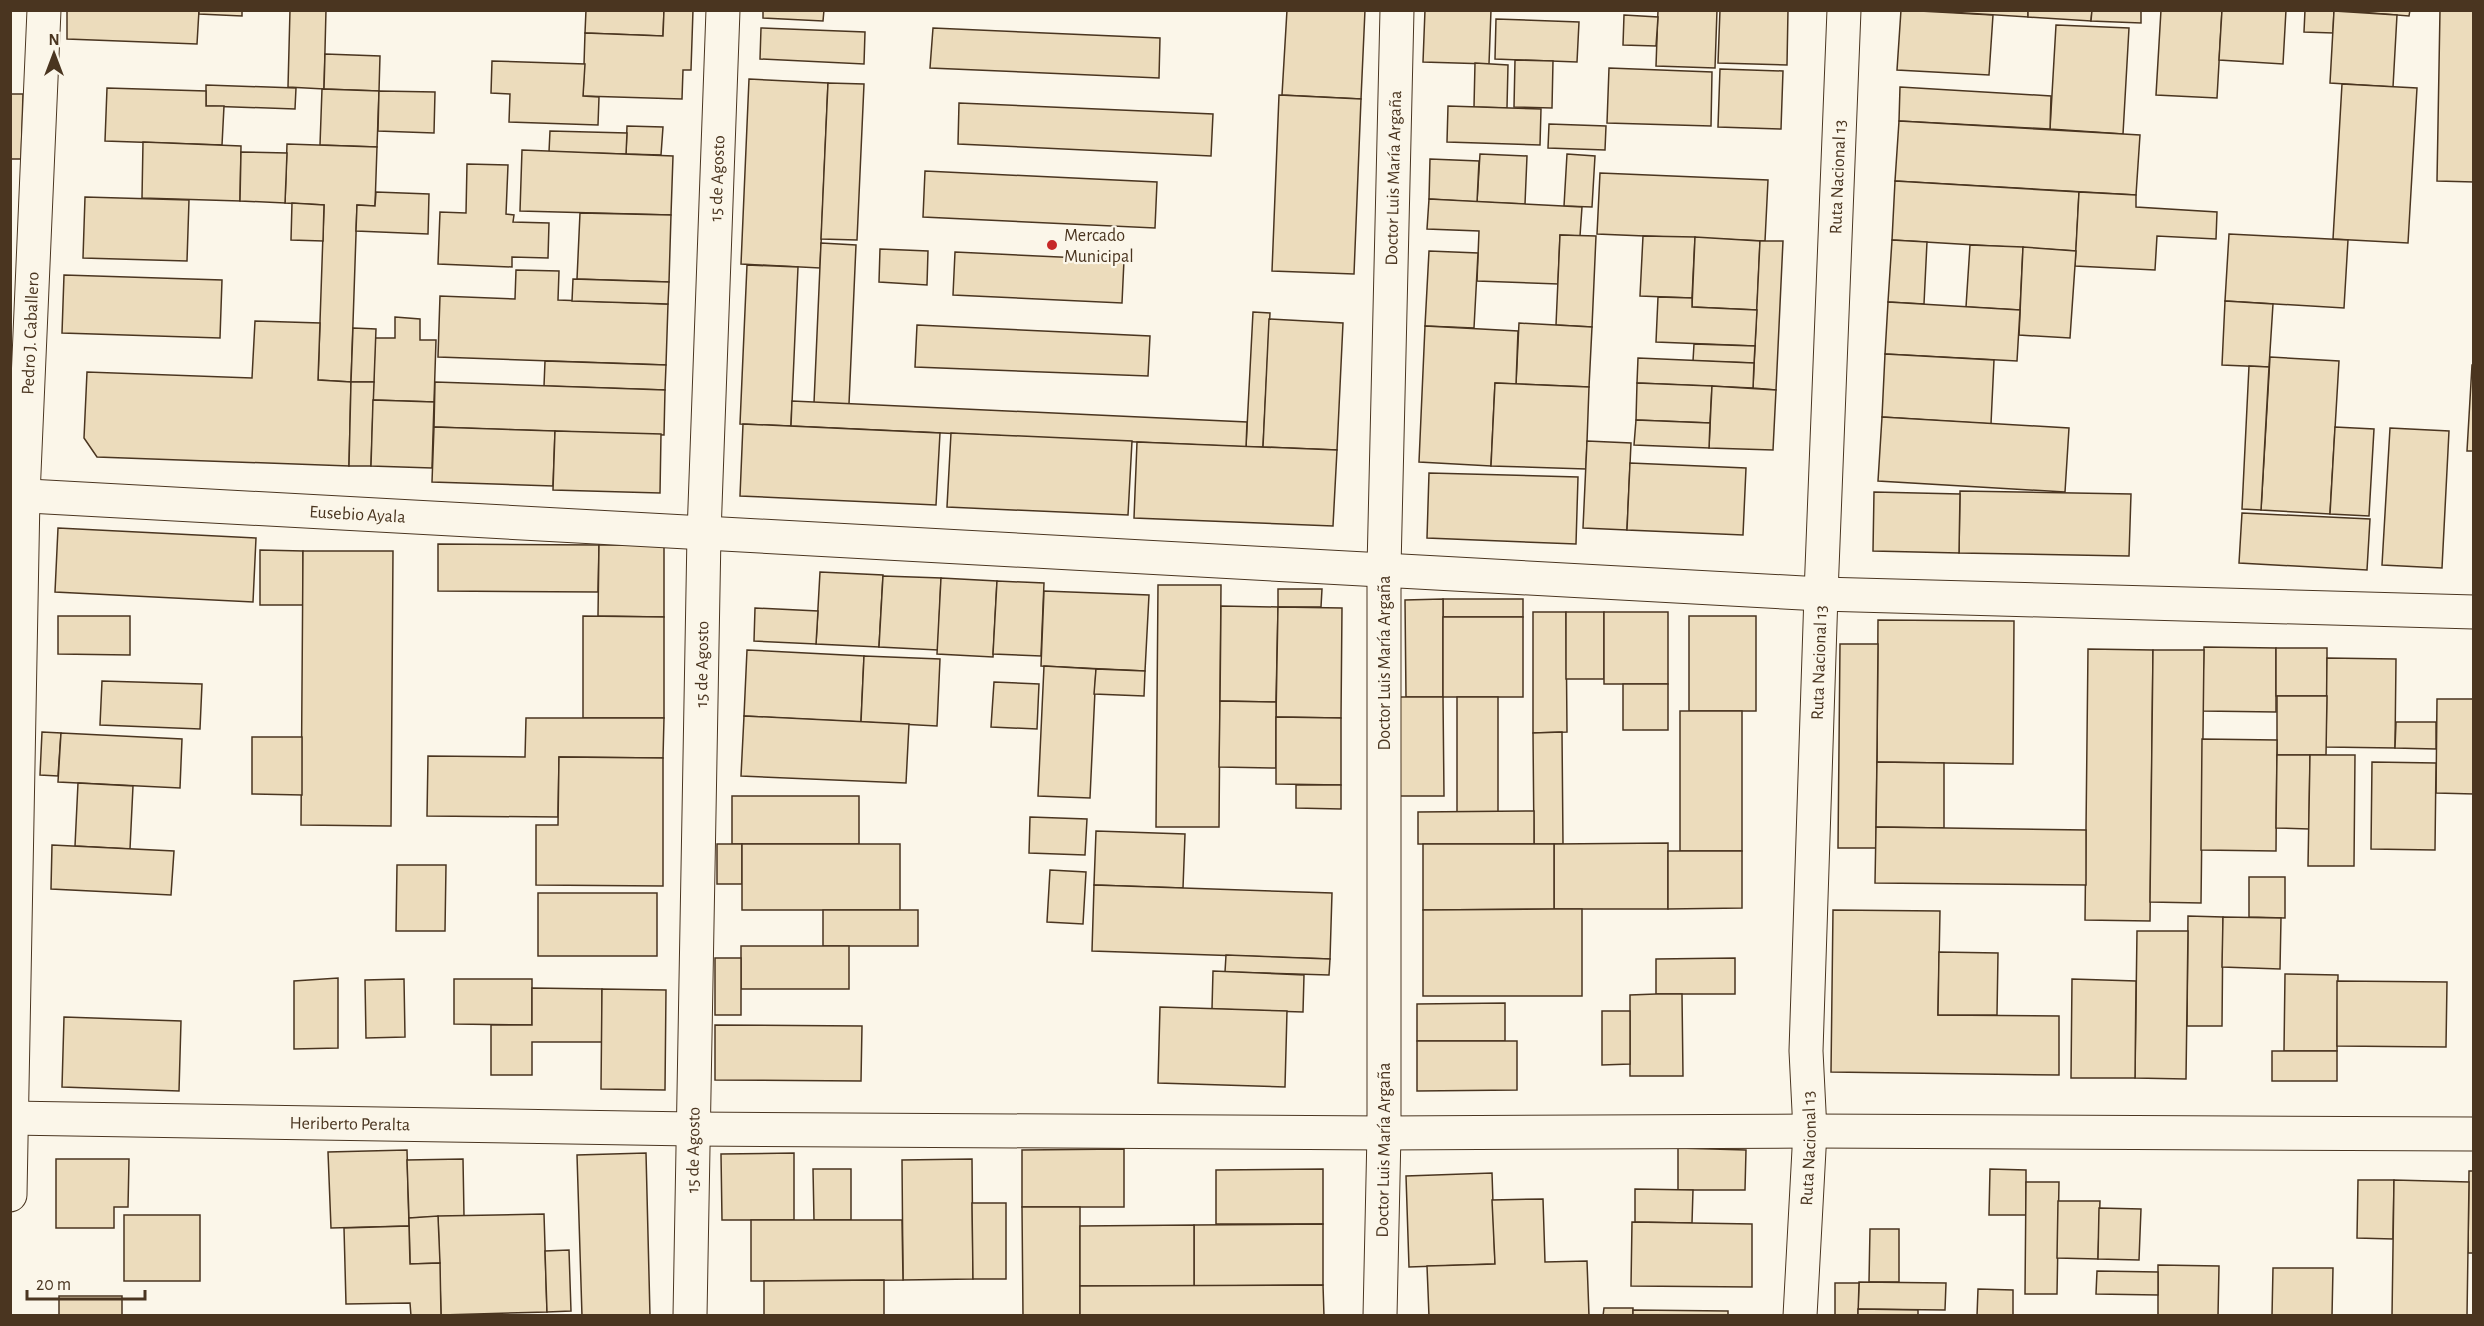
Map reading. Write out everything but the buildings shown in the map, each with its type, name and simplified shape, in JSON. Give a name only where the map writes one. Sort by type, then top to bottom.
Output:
[{"type":"main road","name":"Pedro J. Caballero","points":[[10,1195],[16,495],[44,10]]},
{"type":"main road","name":"15 de Agosto","points":[[690,1316],[704,534],[723,10]]},
{"type":"main road","name":"Doctor Luis María Argaña","points":[[1380,1316],[1384,1133],[1384,568],[1397,10]]},
{"type":"main road","name":"Ruta Nacional 13","points":[[1800,1316],[1810,1131],[1806,1051],[1844,10]]},
{"type":"main road","name":"Eusebio Ayala","points":[[16,495],[704,534],[1384,568],[1821,594],[2474,612]]},
{"type":"main road","name":"Heriberto Peralta","points":[[12,1118],[692,1129],[1384,1133],[1810,1131],[2474,1134]]},
{"type":"place","name":"Mercado Municipal","points":[[1052,245]]}]
